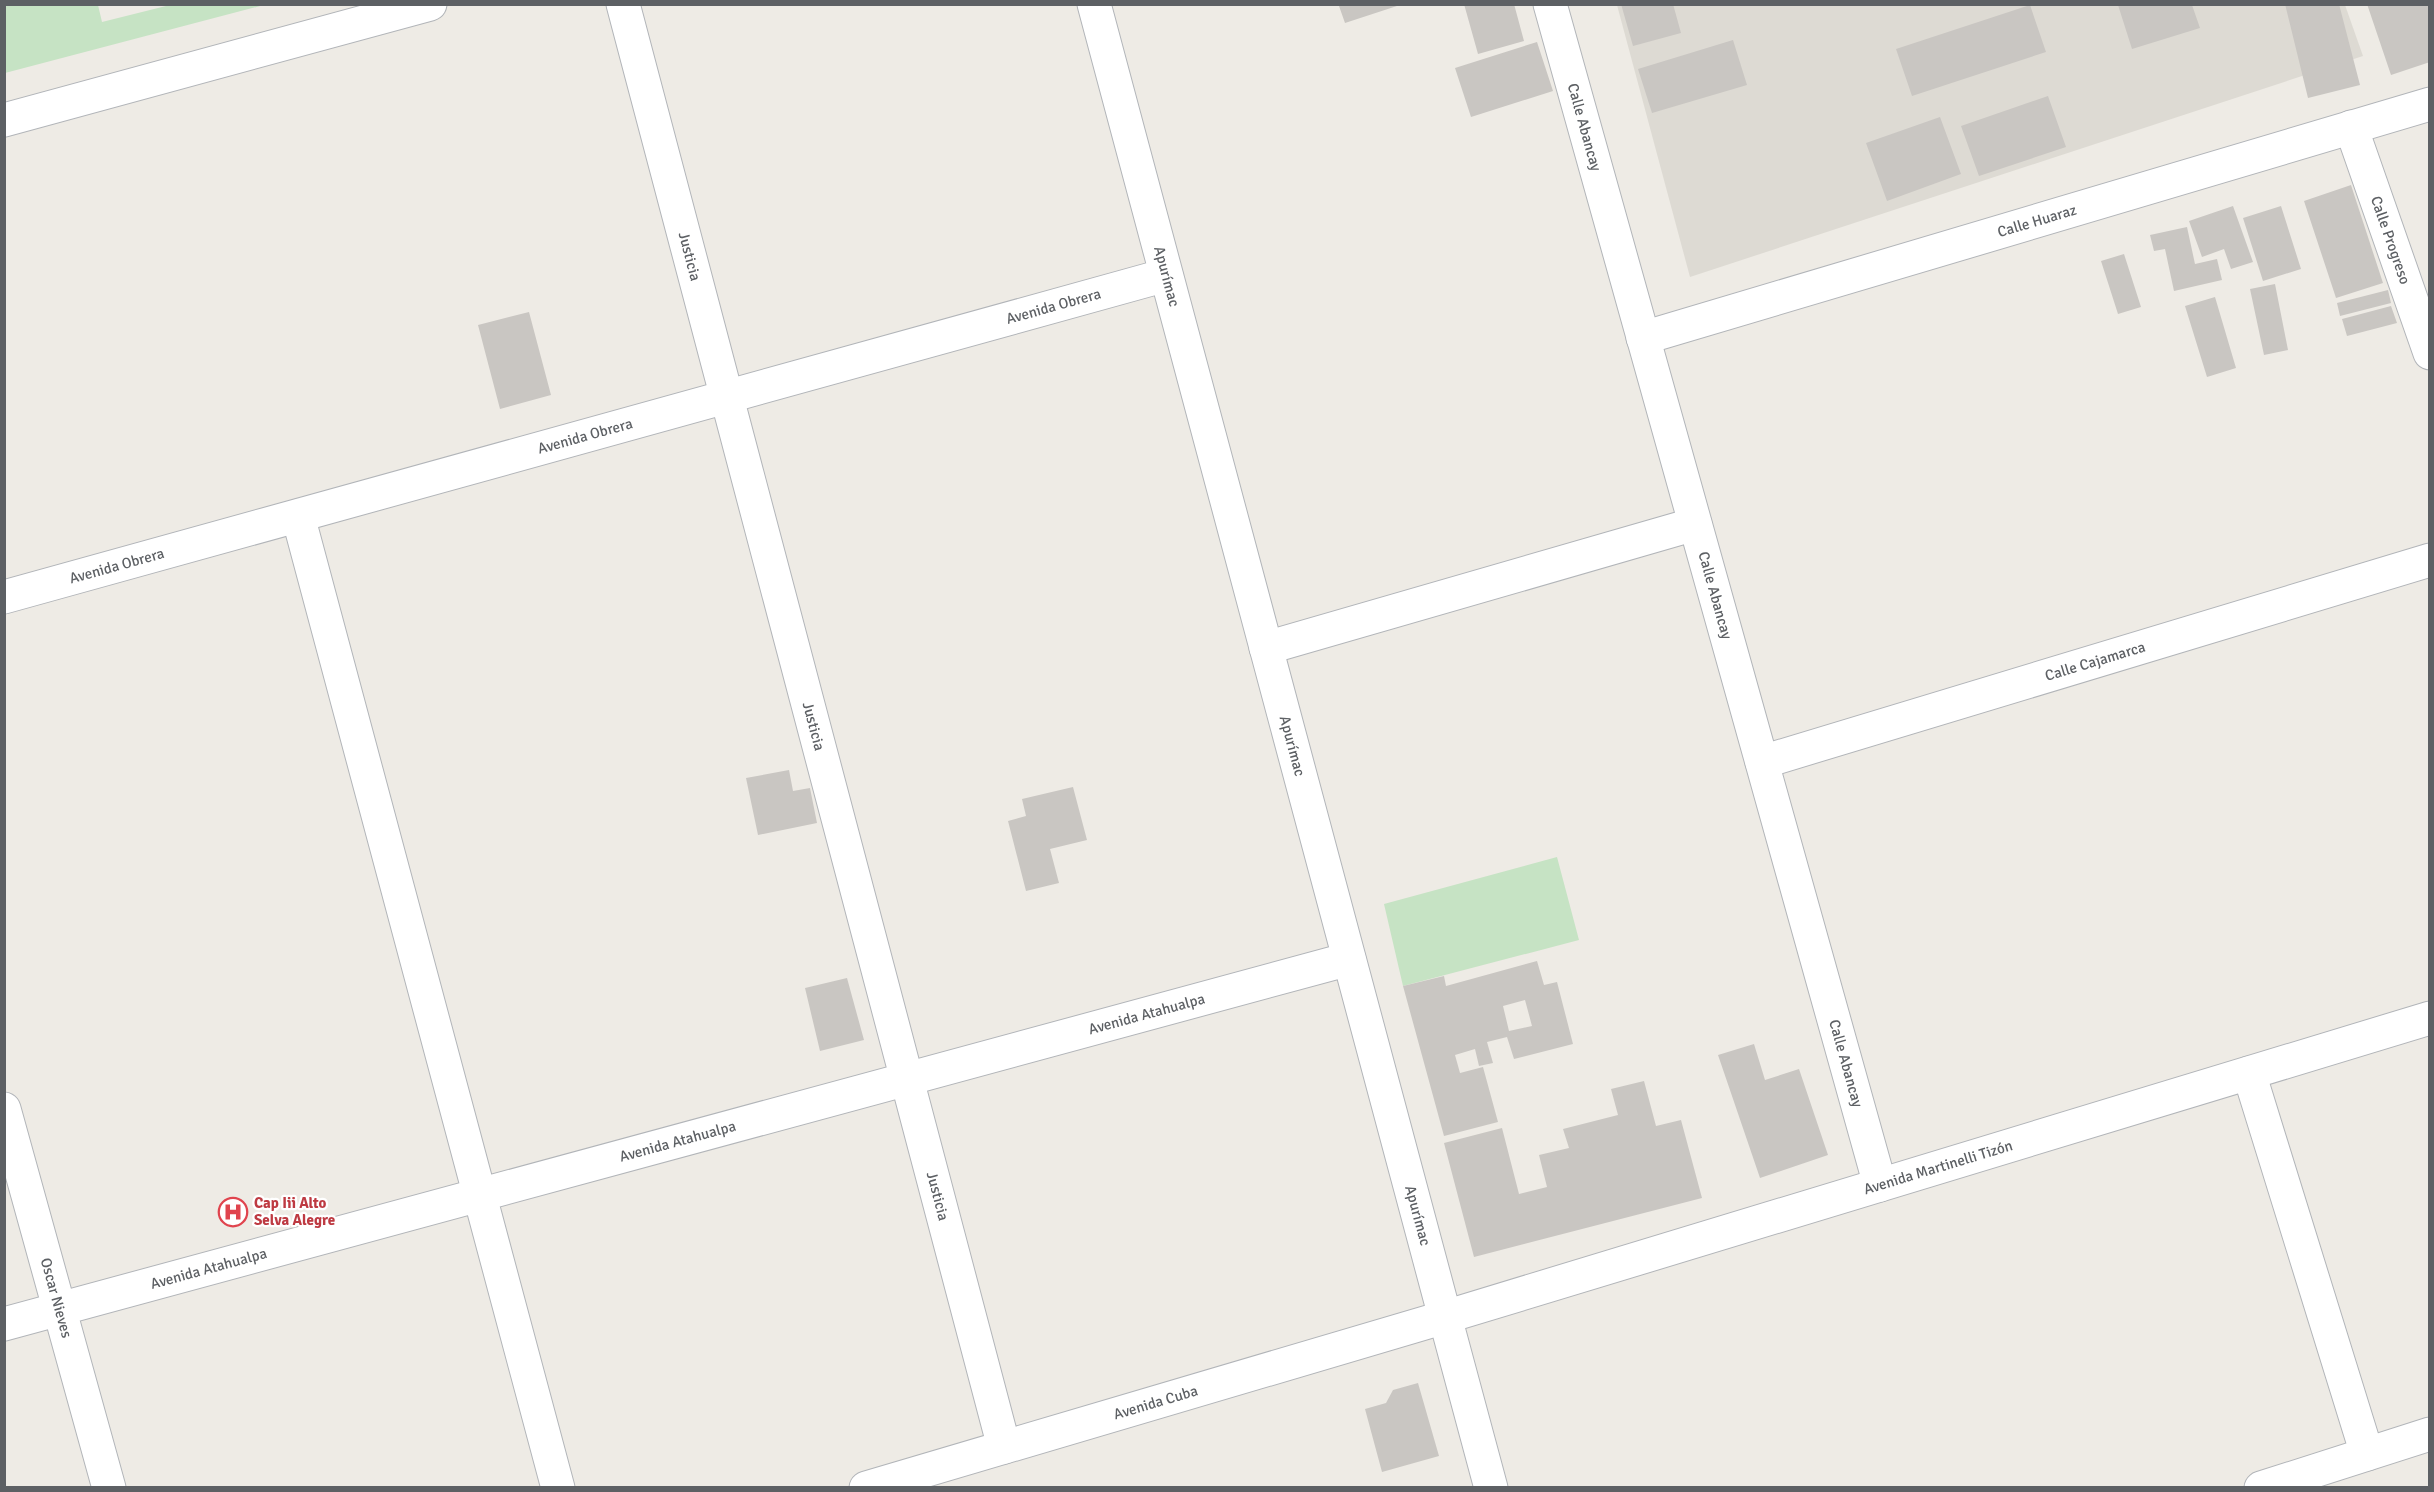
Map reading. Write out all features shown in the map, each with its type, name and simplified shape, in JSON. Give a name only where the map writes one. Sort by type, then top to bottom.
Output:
[{"type":"street","points":[[4,120],[430,4]]},
{"type":"street","name":"Justicia","points":[[623,4],[1004,1447]]},
{"type":"street","name":"Apurímac","points":[[1094,4],[1491,1488]]},
{"type":"street","name":"Calle Abancay","points":[[1550,4],[1881,1185]]},
{"type":"street","name":"Calle Huaraz","points":[[1643,338],[2430,104]]},
{"type":"street","name":"Calle Progreso","points":[[2351,127],[2430,353]]},
{"type":"street","name":"Avenida Obrera","points":[[4,597],[1166,275]]},
{"type":"street","points":[[298,516],[558,1488]]},
{"type":"street","points":[[1266,648],[1695,524]]},
{"type":"street","name":"Calle Cajamarca","points":[[1762,762],[2430,560]]},
{"type":"street","name":"Avenida Atahualpa","points":[[4,1324],[1349,959]]},
{"type":"street","name":"Avenida Martinelli Tizón","points":[[1445,1317],[2430,1018]]},
{"type":"street","points":[[2249,1073],[2367,1454]]},
{"type":"street","name":"Oscar Nieves","points":[[4,1108],[109,1488]]},
{"type":"street","name":"Avenida Cuba","points":[[866,1488],[1445,1317]]},
{"type":"street","points":[[2261,1488],[2430,1434]]},
{"type":"shaded area","points":[[1617,5],[2345,5],[2363,56],[1690,277]]},
{"type":"green space","points":[[5,4],[98,5],[102,22],[170,5],[264,5],[5,73]]},
{"type":"green space","points":[[1557,857],[1579,940],[1403,986],[1384,904]]},
{"type":"building","points":[[1345,4],[1400,5],[1345,23],[1339,6]]},
{"type":"building","points":[[1464,4],[1514,4],[1524,41],[1478,54]]},
{"type":"building","points":[[1621,4],[1673,4],[1681,33],[1633,46]]},
{"type":"building","points":[[2285,4],[2339,4],[2360,85],[2308,98]]},
{"type":"building","points":[[2367,4],[2430,4],[2430,62],[2391,75]]},
{"type":"building","points":[[2030,5],[2046,52],[1912,96],[1896,49]]},
{"type":"building","points":[[2118,5],[2192,5],[2200,28],[2132,49]]},
{"type":"building","points":[[1733,40],[1747,85],[1652,113],[1638,69]]},
{"type":"building","points":[[1537,42],[1553,91],[1471,117],[1455,68]]},
{"type":"building","points":[[2048,96],[2066,147],[1979,176],[1961,126]]},
{"type":"building","points":[[1940,117],[1961,174],[1887,201],[1866,143]]},
{"type":"building","points":[[2351,185],[2383,283],[2336,298],[2304,201]]},
{"type":"building","points":[[2233,206],[2253,262],[2231,269],[2224,249],[2202,257],[2189,221]]},
{"type":"building","points":[[2281,206],[2301,269],[2263,281],[2243,218]]},
{"type":"building","points":[[2187,227],[2195,264],[2217,259],[2222,280],[2174,291],[2165,249],[2154,251],[2150,235]]},
{"type":"building","points":[[2124,254],[2141,307],[2118,314],[2101,261]]},
{"type":"building","points":[[2275,284],[2288,350],[2264,355],[2250,289]]},
{"type":"building","points":[[2388,290],[2391,303],[2340,316],[2337,303]]},
{"type":"building","points":[[2215,297],[2236,368],[2207,377],[2185,306]]},
{"type":"building","points":[[2391,306],[2397,323],[2347,336],[2342,319]]},
{"type":"building","points":[[529,312],[551,395],[500,409],[478,325]]},
{"type":"building","points":[[789,770],[793,791],[810,788],[817,823],[758,835],[746,778]]},
{"type":"building","points":[[1073,787],[1087,840],[1050,849],[1059,883],[1026,891],[1008,821],[1026,816],[1022,799]]},
{"type":"building","points":[[1537,961],[1544,985],[1557,982],[1573,1044],[1514,1059],[1507,1037],[1487,1042],[1493,1063],[1479,1066],[1475,1049],[1455,1055],[1460,1073],[1483,1067],[1498,1122],[1444,1136],[1403,986],[1444,976],[1446,986]],"holes":[[[1525,1000],[1532,1026],[1509,1031],[1503,1006]]]},
{"type":"building","points":[[847,978],[864,1040],[820,1051],[805,988]]},
{"type":"building","points":[[1754,1044],[1765,1080],[1799,1069],[1828,1155],[1760,1178],[1718,1055]]},
{"type":"building","points":[[1644,1081],[1656,1126],[1681,1120],[1702,1198],[1474,1257],[1444,1143],[1502,1128],[1519,1194],[1547,1187],[1539,1155],[1569,1148],[1563,1129],[1618,1115],[1611,1089]]},
{"type":"building","points":[[1418,1383],[1439,1456],[1382,1472],[1365,1409],[1386,1403],[1393,1390]]},
{"type":"place","name":"Cap Iii Alto Selva Alegre","points":[[233,1212]]}]
